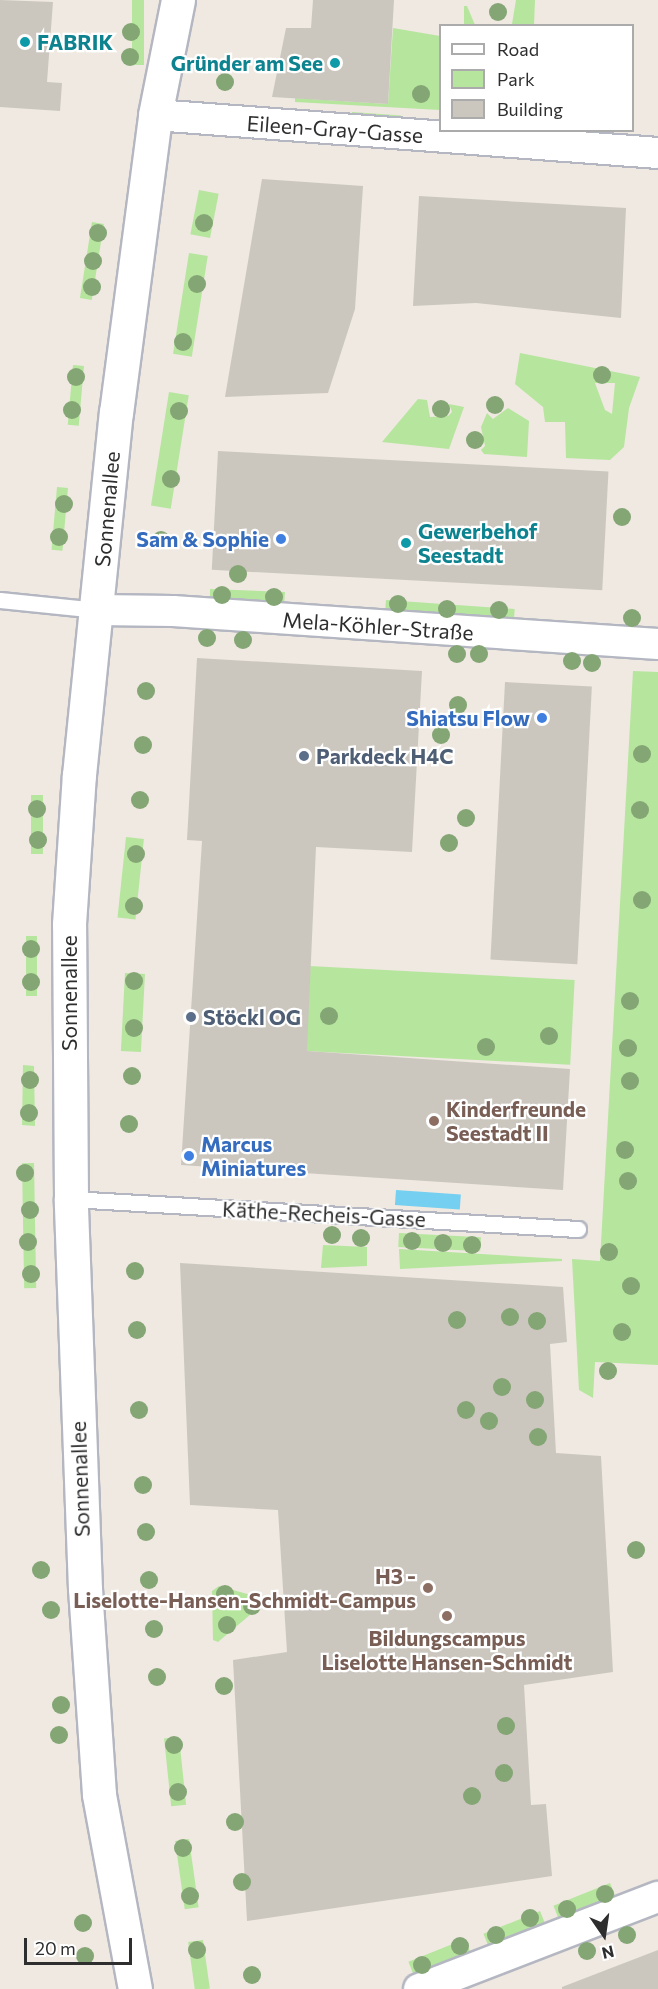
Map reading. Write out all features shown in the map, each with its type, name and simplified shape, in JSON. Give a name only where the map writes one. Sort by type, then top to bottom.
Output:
[{"type":"street","name":"Sonnenallee","points":[[135,1989],[99,1794],[85,1589],[71,1199],[69,924],[79,775],[116,413],[155,115],[178,0]]},
{"type":"street","name":"Eileen-Gray-Gasse","points":[[155,115],[658,153]]},
{"type":"street","name":"Mela-Köhler-Straße","points":[[97,610],[173,611],[658,644]]},
{"type":"street","points":[[419,1989],[658,1897]]},
{"type":"lane","points":[[0,600],[97,610]]},
{"type":"lane","name":"Käthe-Recheis-Gasse","points":[[71,1199],[578,1229]]},
{"type":"green space","points":[[132,0],[144,0],[144,65],[132,65]]},
{"type":"green space","points":[[516,0],[535,0],[534,24],[512,24]]},
{"type":"green space","points":[[464,6],[467,6],[475,24],[464,24]]},
{"type":"green space","points":[[393,28],[439,36],[439,110],[295,102],[295,98],[388,104]]},
{"type":"green space","points":[[352,112],[401,115],[400,130],[351,127]]},
{"type":"green space","points":[[199,190],[219,194],[210,238],[190,234]]},
{"type":"green space","points":[[92,222],[104,224],[92,300],[80,298]]},
{"type":"green space","points":[[189,253],[208,256],[192,357],[173,354]]},
{"type":"green space","points":[[520,353],[640,377],[629,408],[624,447],[610,460],[566,458],[565,422],[545,422],[543,407],[515,384]],"holes":[[[595,383],[615,383],[612,414],[605,410]]]},
{"type":"green space","points":[[73,365],[84,366],[79,426],[68,425]]},
{"type":"green space","points":[[169,392],[189,395],[171,509],[151,506]]},
{"type":"green space","points":[[418,399],[427,400],[430,417],[448,416],[452,412],[449,404],[464,407],[449,449],[382,442]]},
{"type":"green space","points":[[508,408],[529,421],[527,457],[484,454],[481,450],[485,446],[481,427],[487,413],[493,419]]},
{"type":"green space","points":[[57,487],[68,488],[62,551],[52,550]]},
{"type":"green space","points":[[210,589],[285,592],[284,605],[210,600]]},
{"type":"green space","points":[[386,600],[515,609],[514,620],[385,611]]},
{"type":"green space","points":[[633,671],[658,672],[658,1365],[595,1362],[593,1398],[579,1390],[572,1259],[600,1261]]},
{"type":"green space","points":[[31,795],[43,795],[43,854],[31,854]]},
{"type":"green space","points":[[126,837],[144,839],[135,919],[118,918]]},
{"type":"green space","points":[[26,936],[37,936],[37,996],[26,996]]},
{"type":"green space","points":[[309,966],[575,980],[570,1065],[305,1051]]},
{"type":"green space","points":[[125,973],[145,974],[141,1052],[121,1051]]},
{"type":"green space","points":[[23,1065],[34,1066],[35,1126],[22,1125]]},
{"type":"green space","points":[[22,1163],[34,1163],[36,1288],[24,1288]]},
{"type":"green space","points":[[399,1233],[481,1237],[480,1251],[398,1247]]},
{"type":"green space","points":[[323,1245],[367,1247],[367,1266],[321,1268]]},
{"type":"green space","points":[[399,1249],[562,1259],[562,1261],[400,1269]]},
{"type":"green space","points":[[219,1586],[261,1598],[265,1602],[218,1642],[213,1640],[212,1591]]},
{"type":"green space","points":[[179,1737],[186,1805],[171,1806],[164,1739]]},
{"type":"green space","points":[[189,1839],[199,1907],[185,1909],[175,1841]]},
{"type":"green space","points":[[610,1883],[616,1898],[559,1921],[553,1906]]},
{"type":"green space","points":[[540,1911],[546,1926],[489,1949],[483,1934]]},
{"type":"green space","points":[[465,1939],[471,1954],[414,1977],[408,1962]]},
{"type":"green space","points":[[203,1940],[210,1989],[195,1989],[188,1942]]},
{"type":"water","points":[[396,1190],[461,1195],[460,1209],[395,1205]]},
{"type":"building","name":"FABRIK","points":[[0,0],[53,2],[47,82],[62,83],[60,111],[0,107]]},
{"type":"building","name":"Gründer am See","points":[[313,0],[394,0],[388,104],[272,97],[286,28],[311,28]]},
{"type":"building","points":[[262,179],[363,186],[355,309],[328,393],[225,397]]},
{"type":"building","points":[[419,196],[626,208],[621,318],[476,303],[413,306]]},
{"type":"building","name":"Gewerbehof Seestadt","points":[[218,451],[608,471],[602,590],[212,570]]},
{"type":"building","points":[[197,658],[422,671],[412,852],[316,847],[307,1051],[570,1069],[563,1190],[181,1165],[202,841],[187,840]]},
{"type":"building","points":[[505,682],[592,687],[577,964],[490,960]]},
{"type":"building","name":"H3 - Liselotte-Hansen-Schmidt-Campus","points":[[180,1263],[563,1287],[567,1342],[550,1344],[556,1453],[601,1456],[613,1672],[524,1685],[531,1805],[546,1804],[552,1876],[247,1921],[233,1660],[287,1652],[278,1510],[190,1505]]},
{"type":"building","points":[[658,1950],[658,1989],[562,1989],[562,1987]]},
{"type":"place","name":"FABRIK","points":[[25,42]]},
{"type":"place","name":"Gründer am See","points":[[335,63]]},
{"type":"place","name":"Sam & Sophie","points":[[281,539]]},
{"type":"place","name":"Gewerbehof Seestadt","points":[[406,543]]},
{"type":"place","name":"Shiatsu Flow","points":[[542,718]]},
{"type":"place","name":"Parkdeck H4C","points":[[304,756]]},
{"type":"place","name":"Stöckl OG","points":[[191,1017]]},
{"type":"place","name":"Kinderfreunde Seestadt II","points":[[434,1121]]},
{"type":"place","name":"Marcus Miniatures","points":[[189,1156]]},
{"type":"place","name":"H3 - Liselotte-Hansen-Schmidt-Campus","points":[[428,1588]]},
{"type":"place","name":"Bildungscampus Liselotte Hansen-Schmidt","points":[[447,1616]]}]
